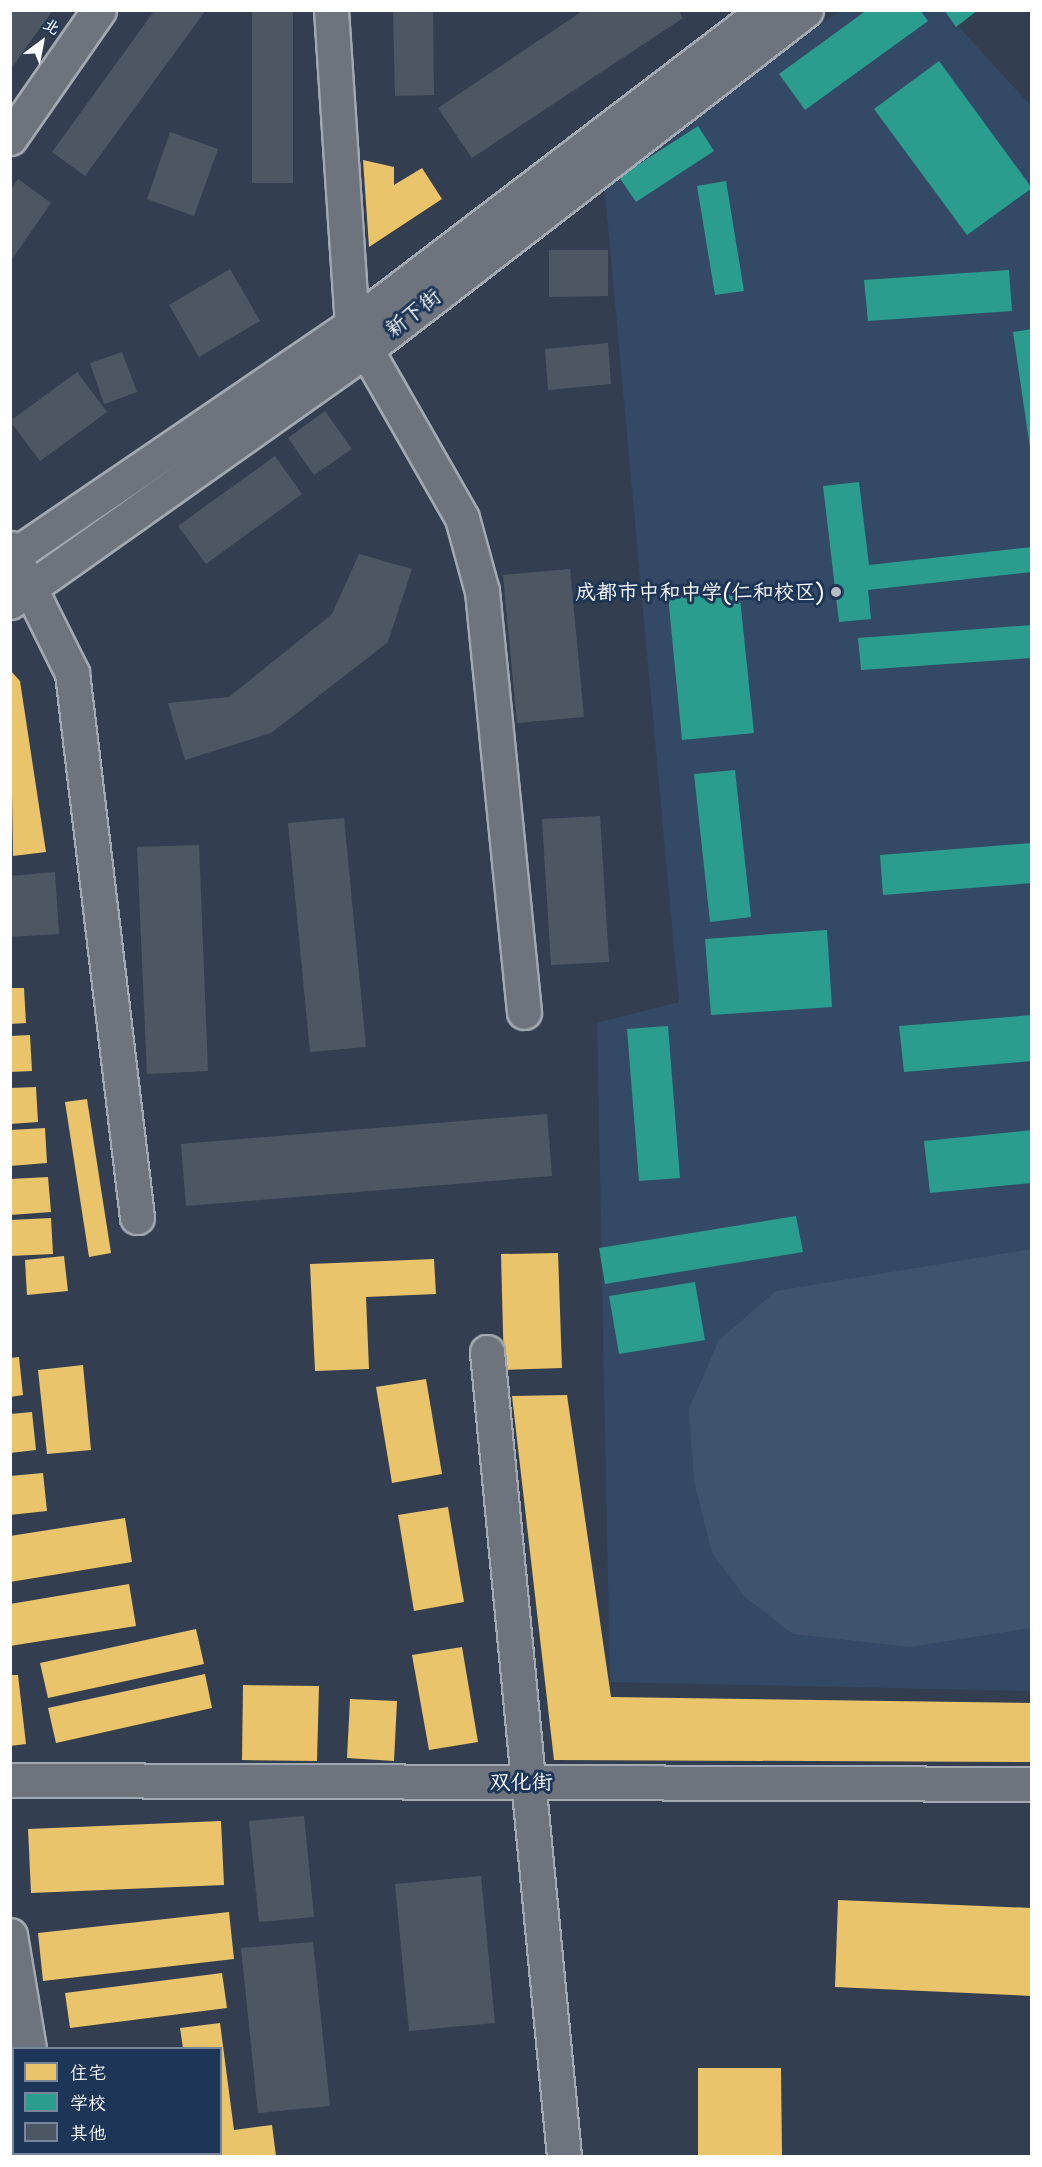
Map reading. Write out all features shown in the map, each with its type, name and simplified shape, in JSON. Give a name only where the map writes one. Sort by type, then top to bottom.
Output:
[{"type":"street","points":[[10,138],[99,10]]},
{"type":"street","points":[[331,10],[358,338],[462,518],[482,591],[524,1012]]},
{"type":"street","name":"新下街","points":[[12,554],[358,338],[765,10]]},
{"type":"street","name":"新下街","points":[[21,595],[358,338],[806,10]]},
{"type":"street","points":[[12,554],[21,595],[72,673],[137,1217]]},
{"type":"street","points":[[487,1352],[564,2157]]},
{"type":"street","name":"双化街","points":[[10,1780],[1032,1784]]},
{"type":"street","points":[[10,1935],[29,2047]]},
{"type":"shaded area","name":"成都市中和中学(仁和校区)","points":[[840,11],[944,11],[1032,107],[1031,1691],[610,1682],[597,1023],[679,1002],[604,182]]},
{"type":"shaded area","points":[[1031,1249],[1031,1628],[910,1647],[793,1634],[745,1597],[712,1553],[694,1481],[689,1409],[719,1340],[776,1291]]},
{"type":"building: 住宅","points":[[363,160],[394,167],[394,185],[422,168],[442,199],[369,247]]},
{"type":"building: 住宅","points":[[10,670],[20,681],[46,852],[13,856]]},
{"type":"building: 住宅","points":[[10,988],[24,988],[26,1023],[10,1024]]},
{"type":"building: 住宅","points":[[30,1035],[32,1071],[10,1072],[10,1036]]},
{"type":"building: 住宅","points":[[36,1087],[38,1122],[10,1124],[10,1088]]},
{"type":"building: 住宅","points":[[87,1099],[111,1253],[89,1257],[65,1102]]},
{"type":"building: 住宅","points":[[45,1128],[47,1163],[10,1166],[10,1130]]},
{"type":"building: 住宅","points":[[48,1177],[51,1212],[10,1215],[10,1179]]},
{"type":"building: 住宅","points":[[51,1218],[53,1254],[10,1256],[10,1220]]},
{"type":"building: 住宅","points":[[558,1253],[562,1368],[504,1370],[501,1254]]},
{"type":"building: 住宅","points":[[64,1256],[68,1291],[27,1295],[25,1260]]},
{"type":"building: 住宅","points":[[434,1259],[436,1294],[366,1297],[369,1369],[315,1371],[310,1264]]},
{"type":"building: 住宅","points":[[19,1357],[23,1395],[10,1397],[10,1358]]},
{"type":"building: 住宅","points":[[83,1365],[91,1450],[47,1454],[38,1370]]},
{"type":"building: 住宅","points":[[426,1379],[442,1474],[392,1483],[376,1387]]},
{"type":"building: 住宅","points":[[567,1395],[611,1697],[1032,1703],[1032,1762],[554,1760],[512,1396]]},
{"type":"building: 住宅","points":[[32,1412],[36,1450],[10,1453],[10,1414]]},
{"type":"building: 住宅","points":[[43,1473],[47,1511],[10,1515],[10,1476]]},
{"type":"building: 住宅","points":[[448,1507],[464,1602],[414,1611],[398,1515]]},
{"type":"building: 住宅","points":[[125,1518],[132,1562],[10,1582],[10,1536]]},
{"type":"building: 住宅","points":[[129,1584],[136,1626],[10,1646],[10,1604]]},
{"type":"building: 住宅","points":[[196,1629],[204,1664],[48,1698],[40,1663]]},
{"type":"building: 住宅","points":[[462,1647],[478,1742],[429,1750],[412,1655]]},
{"type":"building: 住宅","points":[[205,1674],[212,1708],[56,1743],[48,1708]]},
{"type":"building: 住宅","points":[[10,1675],[18,1675],[26,1744],[10,1746]]},
{"type":"building: 住宅","points":[[243,1685],[319,1686],[317,1761],[242,1760]]},
{"type":"building: 住宅","points":[[350,1699],[397,1701],[394,1761],[347,1758]]},
{"type":"building: 住宅","points":[[221,1821],[224,1885],[31,1893],[28,1829]]},
{"type":"building: 住宅","points":[[838,1900],[1032,1908],[1032,1996],[835,1987]]},
{"type":"building: 住宅","points":[[229,1912],[234,1959],[43,1981],[38,1933]]},
{"type":"building: 住宅","points":[[222,1973],[227,2008],[70,2028],[65,1993]]},
{"type":"building: 住宅","points":[[220,2023],[234,2130],[272,2125],[276,2156],[198,2156],[222,2155],[222,2047],[183,2047],[180,2028]]},
{"type":"building: 住宅","points":[[698,2068],[781,2068],[782,2156],[698,2156]]},
{"type":"building: 住宅","points":[[56,2155],[85,2156],[57,2156]]},
{"type":"building: 住宅","points":[[172,2155],[172,2156],[102,2156]]},
{"type":"building: 学校","points":[[867,10],[920,10],[928,21],[805,110],[779,74]]},
{"type":"building: 学校","points":[[944,10],[978,10],[956,27]]},
{"type":"building: 学校","points":[[939,61],[1032,188],[967,235],[874,109]]},
{"type":"building: 学校","points":[[698,126],[714,151],[636,202],[619,177]]},
{"type":"building: 学校","points":[[726,181],[744,291],[715,295],[697,186]]},
{"type":"building: 学校","points":[[1009,270],[1012,311],[868,321],[864,280]]},
{"type":"building: 学校","points":[[1032,329],[1032,448],[1030,448],[1013,332]]},
{"type":"building: 学校","points":[[859,482],[869,565],[1032,547],[1032,572],[868,590],[871,619],[839,622],[823,486]]},
{"type":"building: 学校","points":[[739,589],[754,733],[682,740],[668,596]]},
{"type":"building: 学校","points":[[1032,625],[1032,658],[861,670],[858,638]]},
{"type":"building: 学校","points":[[735,770],[751,917],[710,922],[694,774]]},
{"type":"building: 学校","points":[[1032,843],[1032,883],[883,895],[880,855]]},
{"type":"building: 学校","points":[[827,930],[832,1007],[711,1015],[705,939]]},
{"type":"building: 学校","points":[[1032,1015],[1032,1061],[904,1072],[899,1026]]},
{"type":"building: 学校","points":[[668,1026],[680,1178],[639,1181],[627,1029]]},
{"type":"building: 学校","points":[[1032,1130],[1032,1183],[930,1193],[924,1141]]},
{"type":"building: 学校","points":[[796,1216],[803,1252],[605,1284],[599,1248]]},
{"type":"building: 学校","points":[[695,1282],[705,1340],[619,1354],[609,1296]]},
{"type":"building: 其他","points":[[10,10],[53,10],[10,70]]},
{"type":"building: 其他","points":[[155,10],[206,10],[85,176],[52,152]]},
{"type":"building: 其他","points":[[252,10],[293,10],[293,183],[252,183]]},
{"type":"building: 其他","points":[[393,10],[433,10],[434,95],[395,96]]},
{"type":"building: 其他","points":[[584,10],[678,10],[683,18],[472,158],[438,108]]},
{"type":"building: 其他","points":[[170,132],[218,149],[194,216],[147,199]]},
{"type":"building: 其他","points":[[18,179],[51,203],[10,262],[10,190]]},
{"type":"building: 其他","points":[[549,250],[608,250],[608,296],[549,297]]},
{"type":"building: 其他","points":[[230,269],[260,321],[199,357],[169,305]]},
{"type":"building: 其他","points":[[608,343],[611,384],[548,390],[545,349]]},
{"type":"building: 其他","points":[[122,352],[137,392],[104,404],[90,363]]},
{"type":"building: 其他","points":[[77,372],[107,412],[40,461],[10,421]]},
{"type":"building: 其他","points":[[325,411],[352,449],[314,475],[288,438]]},
{"type":"building: 其他","points":[[275,456],[302,494],[206,564],[178,526]]},
{"type":"building: 其他","points":[[359,554],[412,569],[388,642],[271,733],[185,760],[168,703],[229,697],[332,614]]},
{"type":"building: 其他","points":[[570,569],[584,717],[517,723],[503,575]]},
{"type":"building: 其他","points":[[600,816],[609,962],[551,965],[542,819]]},
{"type":"building: 其他","points":[[344,818],[366,1047],[310,1052],[288,823]]},
{"type":"building: 其他","points":[[199,845],[208,1071],[147,1074],[137,847]]},
{"type":"building: 其他","points":[[55,872],[59,934],[10,937],[10,876]]},
{"type":"building: 其他","points":[[547,1114],[552,1176],[186,1206],[181,1144]]},
{"type":"building: 其他","points":[[304,1816],[314,1917],[259,1922],[249,1821]]},
{"type":"building: 其他","points":[[481,1876],[495,2023],[409,2031],[395,1884]]},
{"type":"building: 其他","points":[[313,1942],[330,2106],[258,2113],[241,1948]]},
{"type":"place","name":"成都市中和中学(仁和校区)","points":[[836,592]]}]
